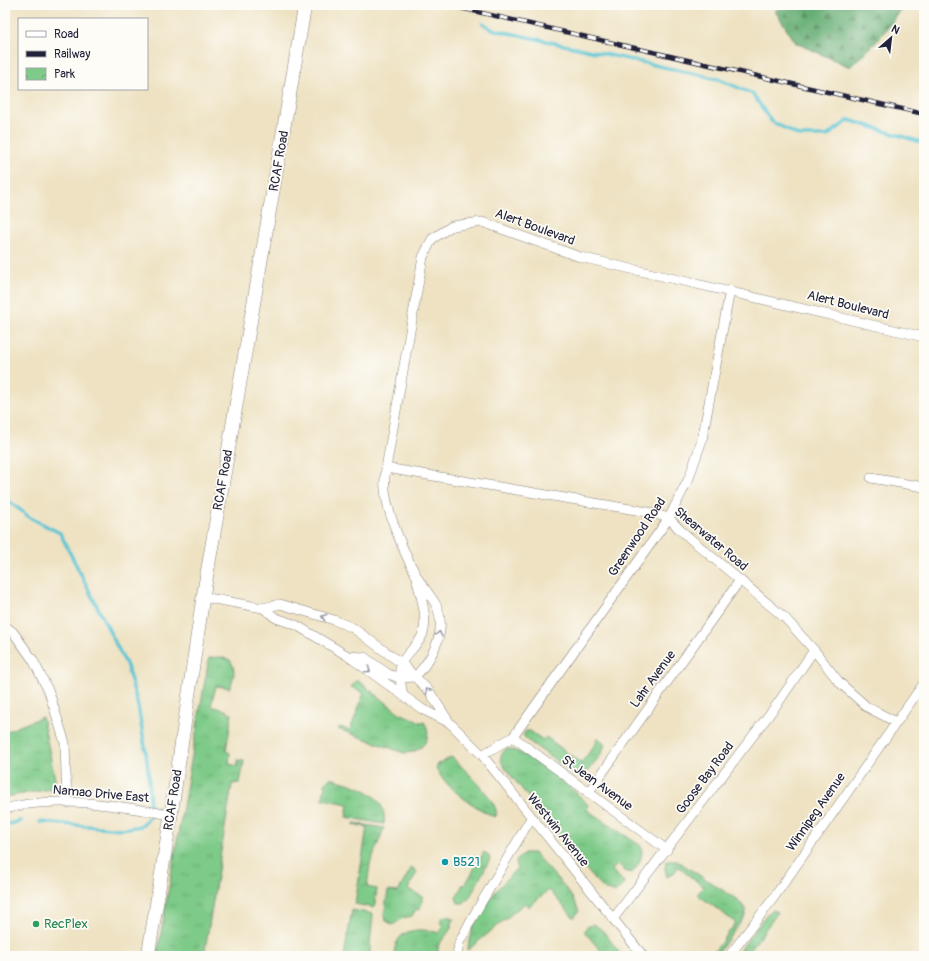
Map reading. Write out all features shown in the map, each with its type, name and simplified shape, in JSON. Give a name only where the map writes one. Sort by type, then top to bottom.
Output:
[{"type":"main road","name":"RCAF Road","points":[[148,956],[171,815],[203,597],[305,5]]},
{"type":"street","name":"Alert Boulevard","points":[[415,677],[425,666],[435,649],[440,627],[435,604],[416,575],[394,525],[385,490],[386,468],[423,257],[432,239],[452,226],[482,222],[580,257],[730,290],[924,337]]},
{"type":"street","name":"Greenwood Road","points":[[482,755],[513,737],[669,518],[689,478],[702,440],[730,290]]},
{"type":"street","name":"Shearwater Road","points":[[386,468],[648,512],[669,518],[680,530],[785,618],[814,650],[839,682],[867,707],[896,722]]},
{"type":"street","points":[[871,478],[924,486]]},
{"type":"street","name":"Alert Boulevard","points":[[401,663],[411,653],[422,636],[425,621],[416,575]]},
{"type":"street","name":"Lahr Avenue","points":[[588,793],[740,580]]},
{"type":"street","name":"Westwin Avenue","points":[[203,597],[263,608],[280,604],[334,620],[370,639],[401,663],[429,691],[450,723],[482,755],[642,956]]},
{"type":"street","name":"Westwin Avenue","points":[[263,608],[276,618],[306,631],[348,656],[422,709],[450,723]]},
{"type":"street","points":[[5,626],[13,632],[33,660],[49,692],[65,744],[67,803]]},
{"type":"street","name":"Goose Bay Road","points":[[613,919],[778,703],[814,650]]},
{"type":"street","points":[[348,656],[364,657],[388,674],[400,678],[415,677]]},
{"type":"street","points":[[401,663],[400,678],[403,695]]},
{"type":"street","name":"Winnipeg Avenue","points":[[729,956],[772,900],[924,683]]},
{"type":"street","name":"St Jean Avenue","points":[[513,737],[667,850]]},
{"type":"street","name":"Namao Drive East","points":[[5,809],[43,802],[103,804],[171,815]]},
{"type":"street","points":[[457,956],[459,943],[471,920],[531,818]]},
{"type":"green space","points":[[785,5],[910,5],[903,8],[878,40],[850,67],[796,43],[775,11]]},
{"type":"green space","points":[[220,657],[230,660],[234,671],[233,677],[230,688],[216,686],[211,706],[225,710],[232,714],[226,751],[230,753],[229,764],[238,766],[238,760],[244,761],[240,783],[232,784],[204,956],[157,956],[209,658]]},
{"type":"green space","points":[[357,680],[401,714],[417,720],[418,722],[424,722],[428,734],[427,739],[421,747],[404,753],[338,729],[340,727],[349,730],[351,728],[364,693],[351,687]]},
{"type":"green space","points":[[42,717],[57,788],[5,797],[5,732]]},
{"type":"green space","points":[[526,731],[530,731],[543,740],[546,737],[581,763],[597,742],[595,740],[598,737],[605,745],[600,756],[585,774],[577,775],[527,740],[523,735]]},
{"type":"green space","points":[[506,749],[525,755],[537,762],[562,780],[582,798],[588,805],[587,810],[641,846],[642,854],[640,860],[632,873],[625,871],[618,864],[612,870],[625,883],[616,892],[605,890],[594,879],[505,768],[502,763],[501,756]]},
{"type":"green space","points":[[452,757],[472,777],[493,803],[496,810],[496,816],[494,817],[477,807],[454,791],[436,769],[438,764]]},
{"type":"green space","points":[[330,778],[359,787],[375,797],[381,804],[384,813],[384,824],[346,817],[348,804],[323,799],[325,784]]},
{"type":"green space","points":[[354,823],[384,828],[370,864],[367,887],[377,889],[374,908],[355,904],[367,827],[354,825]]},
{"type":"green space","points":[[484,852],[490,859],[471,895],[464,903],[458,903],[456,897],[463,884],[465,885]]},
{"type":"green space","points":[[524,853],[534,853],[565,887],[579,911],[574,918],[549,890],[528,907],[525,903],[468,950],[473,926],[478,916],[493,895],[517,868],[516,861]]},
{"type":"green space","points":[[666,861],[677,861],[738,900],[746,910],[745,916],[716,956],[711,956],[736,923],[697,894],[704,887],[678,867],[674,873],[667,877],[665,869]]},
{"type":"green space","points":[[412,867],[417,872],[408,889],[423,897],[421,900],[423,901],[419,910],[416,909],[412,916],[403,918],[393,925],[385,920],[384,916],[388,891],[398,892]]},
{"type":"green space","points":[[352,910],[373,914],[370,956],[344,956]]},
{"type":"green space","points":[[772,910],[778,912],[746,956],[736,956],[766,915]]},
{"type":"green space","points":[[446,916],[453,918],[453,922],[450,930],[438,946],[438,956],[394,956],[395,947],[398,940],[403,935],[415,930],[439,933],[443,925],[440,923],[442,918]]},
{"type":"green space","points":[[594,924],[603,931],[622,956],[605,956],[584,931],[587,927]]},
{"type":"waterway","points":[[483,23],[491,29],[718,79],[753,94],[771,121],[799,136],[827,136],[849,120],[924,143]]},
{"type":"waterway","points":[[5,498],[29,517],[60,533],[127,666],[138,706],[149,779],[150,816],[141,826],[122,829],[40,822]]},
{"type":"waterway","points":[[5,825],[21,821]]},
{"type":"railway","points":[[447,5],[924,114]]},
{"type":"place","name":"B521","points":[[445,862]]},
{"type":"place","name":"RecPlex","points":[[36,924]]}]
